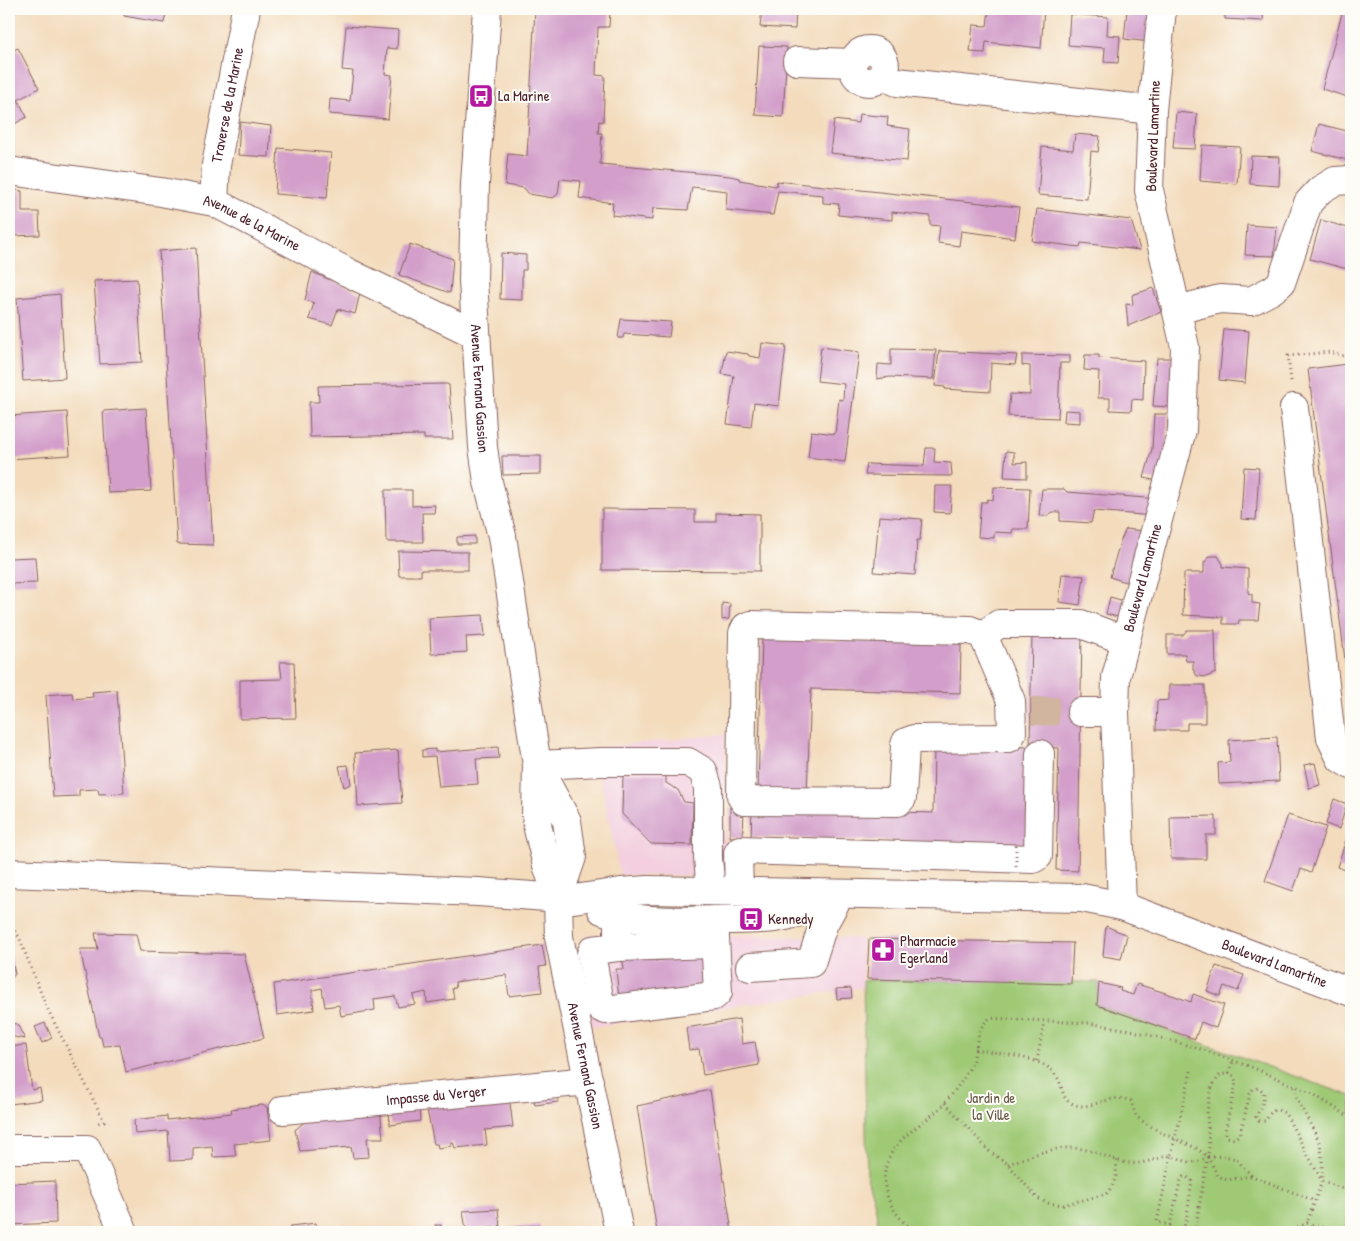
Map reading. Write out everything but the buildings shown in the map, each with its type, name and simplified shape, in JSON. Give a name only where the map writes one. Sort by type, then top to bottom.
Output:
[{"type":"street","name":"Traverse de la Marine","points":[[214,202],[216,165],[246,9]]},
{"type":"street","name":"Avenue Fernand Gassion","points":[[486,9],[475,194],[473,280],[483,447],[488,482],[502,536],[537,765],[536,816],[538,829],[547,865],[566,899],[559,937],[618,1232]]},
{"type":"street","name":"Boulevard Lamartine","points":[[1162,9],[1152,110],[1149,190],[1185,347],[1182,430],[1134,612],[1124,640],[1116,677],[1115,712],[1122,906],[1351,992]]},
{"type":"street","points":[[797,60],[853,62],[852,69],[859,79],[865,82],[872,82],[877,80],[880,54],[897,82],[1152,110]]},
{"type":"street","name":"Avenue de la Marine","points":[[9,171],[161,192],[214,202],[347,272],[475,334]]},
{"type":"street","points":[[1177,310],[1220,299],[1251,301],[1272,290],[1281,283],[1308,204],[1320,190],[1336,181],[1351,180]]},
{"type":"street","points":[[1294,408],[1331,738],[1341,759],[1351,765]]},
{"type":"street","points":[[983,635],[1000,624],[1081,624],[1124,640]]},
{"type":"street","points":[[751,625],[970,630],[983,635],[1011,701],[1022,711],[1009,738],[914,739],[906,742],[902,798],[898,802],[744,801],[741,796],[743,633],[746,627],[751,625]]},
{"type":"street","points":[[1081,712],[1115,712]]},
{"type":"street","points":[[739,892],[738,853],[740,850],[1033,859],[1038,856],[1040,754]]},
{"type":"street","points":[[537,765],[601,762],[688,762],[703,771],[708,787],[708,858],[711,891]]},
{"type":"street","points":[[9,873],[478,892],[566,899],[648,890],[1082,898],[1122,906]]},
{"type":"street","points":[[714,932],[718,992],[714,996],[606,1010],[601,1008],[591,954],[593,950],[714,932],[751,919],[788,916],[814,907],[840,894]]},
{"type":"street","points":[[750,967],[811,963],[823,925],[840,894]]},
{"type":"street","points":[[566,899],[618,916],[714,932]]},
{"type":"street","points":[[618,916],[618,946]]},
{"type":"street","name":"Impasse du Verger","points":[[283,1110],[589,1080]]},
{"type":"street","points":[[9,1149],[87,1149],[124,1232]]},
{"type":"path","points":[[1294,408],[1288,356],[1330,352],[1351,358]]},
{"type":"path","points":[[1016,845],[1016,870]]},
{"type":"path","points":[[9,923],[19,937],[46,1006],[102,1118]]},
{"type":"path","points":[[915,1232],[902,1222],[890,1206],[885,1188],[885,1173],[888,1159],[897,1145],[945,1103],[972,1064],[978,1035],[984,1023],[990,1018],[1088,1023],[1130,1030],[1194,1047],[1313,1094],[1351,1118]]},
{"type":"path","points":[[1036,1061],[1044,1022]]},
{"type":"path","points":[[975,1049],[1036,1061],[1048,1067],[1059,1080],[1065,1099],[1072,1104],[1082,1106],[1095,1104],[1116,1097],[1131,1101],[1136,1116],[1175,1139],[1196,1148],[1208,1157],[1218,1176],[1227,1180],[1252,1176]]},
{"type":"path","points":[[1229,1073],[1233,1061]]},
{"type":"path","points":[[1182,1232],[1186,1221],[1192,1181],[1187,1177],[1182,1177],[1180,1182],[1170,1225],[1157,1222],[1191,1071]]},
{"type":"path","points":[[1195,1232],[1210,1147],[1207,1112],[1212,1086],[1220,1075],[1229,1073],[1234,1076],[1236,1082],[1225,1131],[1227,1137],[1234,1139],[1240,1134],[1250,1094],[1253,1090],[1259,1088],[1264,1092],[1263,1102],[1256,1117],[1259,1121],[1265,1121],[1272,1111],[1278,1110],[1285,1113],[1322,1181],[1351,1192]]},
{"type":"path","points":[[1289,1232],[1307,1222],[1322,1181],[1321,1148],[1315,1132],[1297,1100],[1294,1086]]},
{"type":"path","points":[[945,1103],[990,1152],[1008,1164],[1036,1198],[1047,1203],[1063,1205],[1106,1194],[1112,1187],[1116,1176],[1117,1159]]},
{"type":"path","points":[[1008,1164],[1040,1153],[1070,1148],[1083,1148],[1129,1163],[1142,1163],[1171,1154],[1188,1162],[1196,1163],[1208,1157],[1225,1156],[1236,1159],[1252,1176],[1315,1201]]},
{"type":"path","points":[[1307,1222],[1337,1232]]},
{"type":"shaded area","points":[[725,734],[725,876],[620,875],[594,748]]},
{"type":"shaded area","points":[[617,933],[861,938],[863,987],[592,1027],[577,947],[587,935]]},
{"type":"green space","name":"Jardin de la Ville","points":[[863,980],[1099,982],[1098,1006],[1351,1096],[1351,1232],[879,1232],[875,1204],[867,1177]]},
{"type":"tunnel","points":[[1031,711],[1081,712]]},
{"type":"place","name":"La Marine","points":[[481,96]]},
{"type":"place","name":"Kennedy","points":[[751,919]]},
{"type":"place","name":"Pharmacie Egerland","points":[[883,950]]}]
